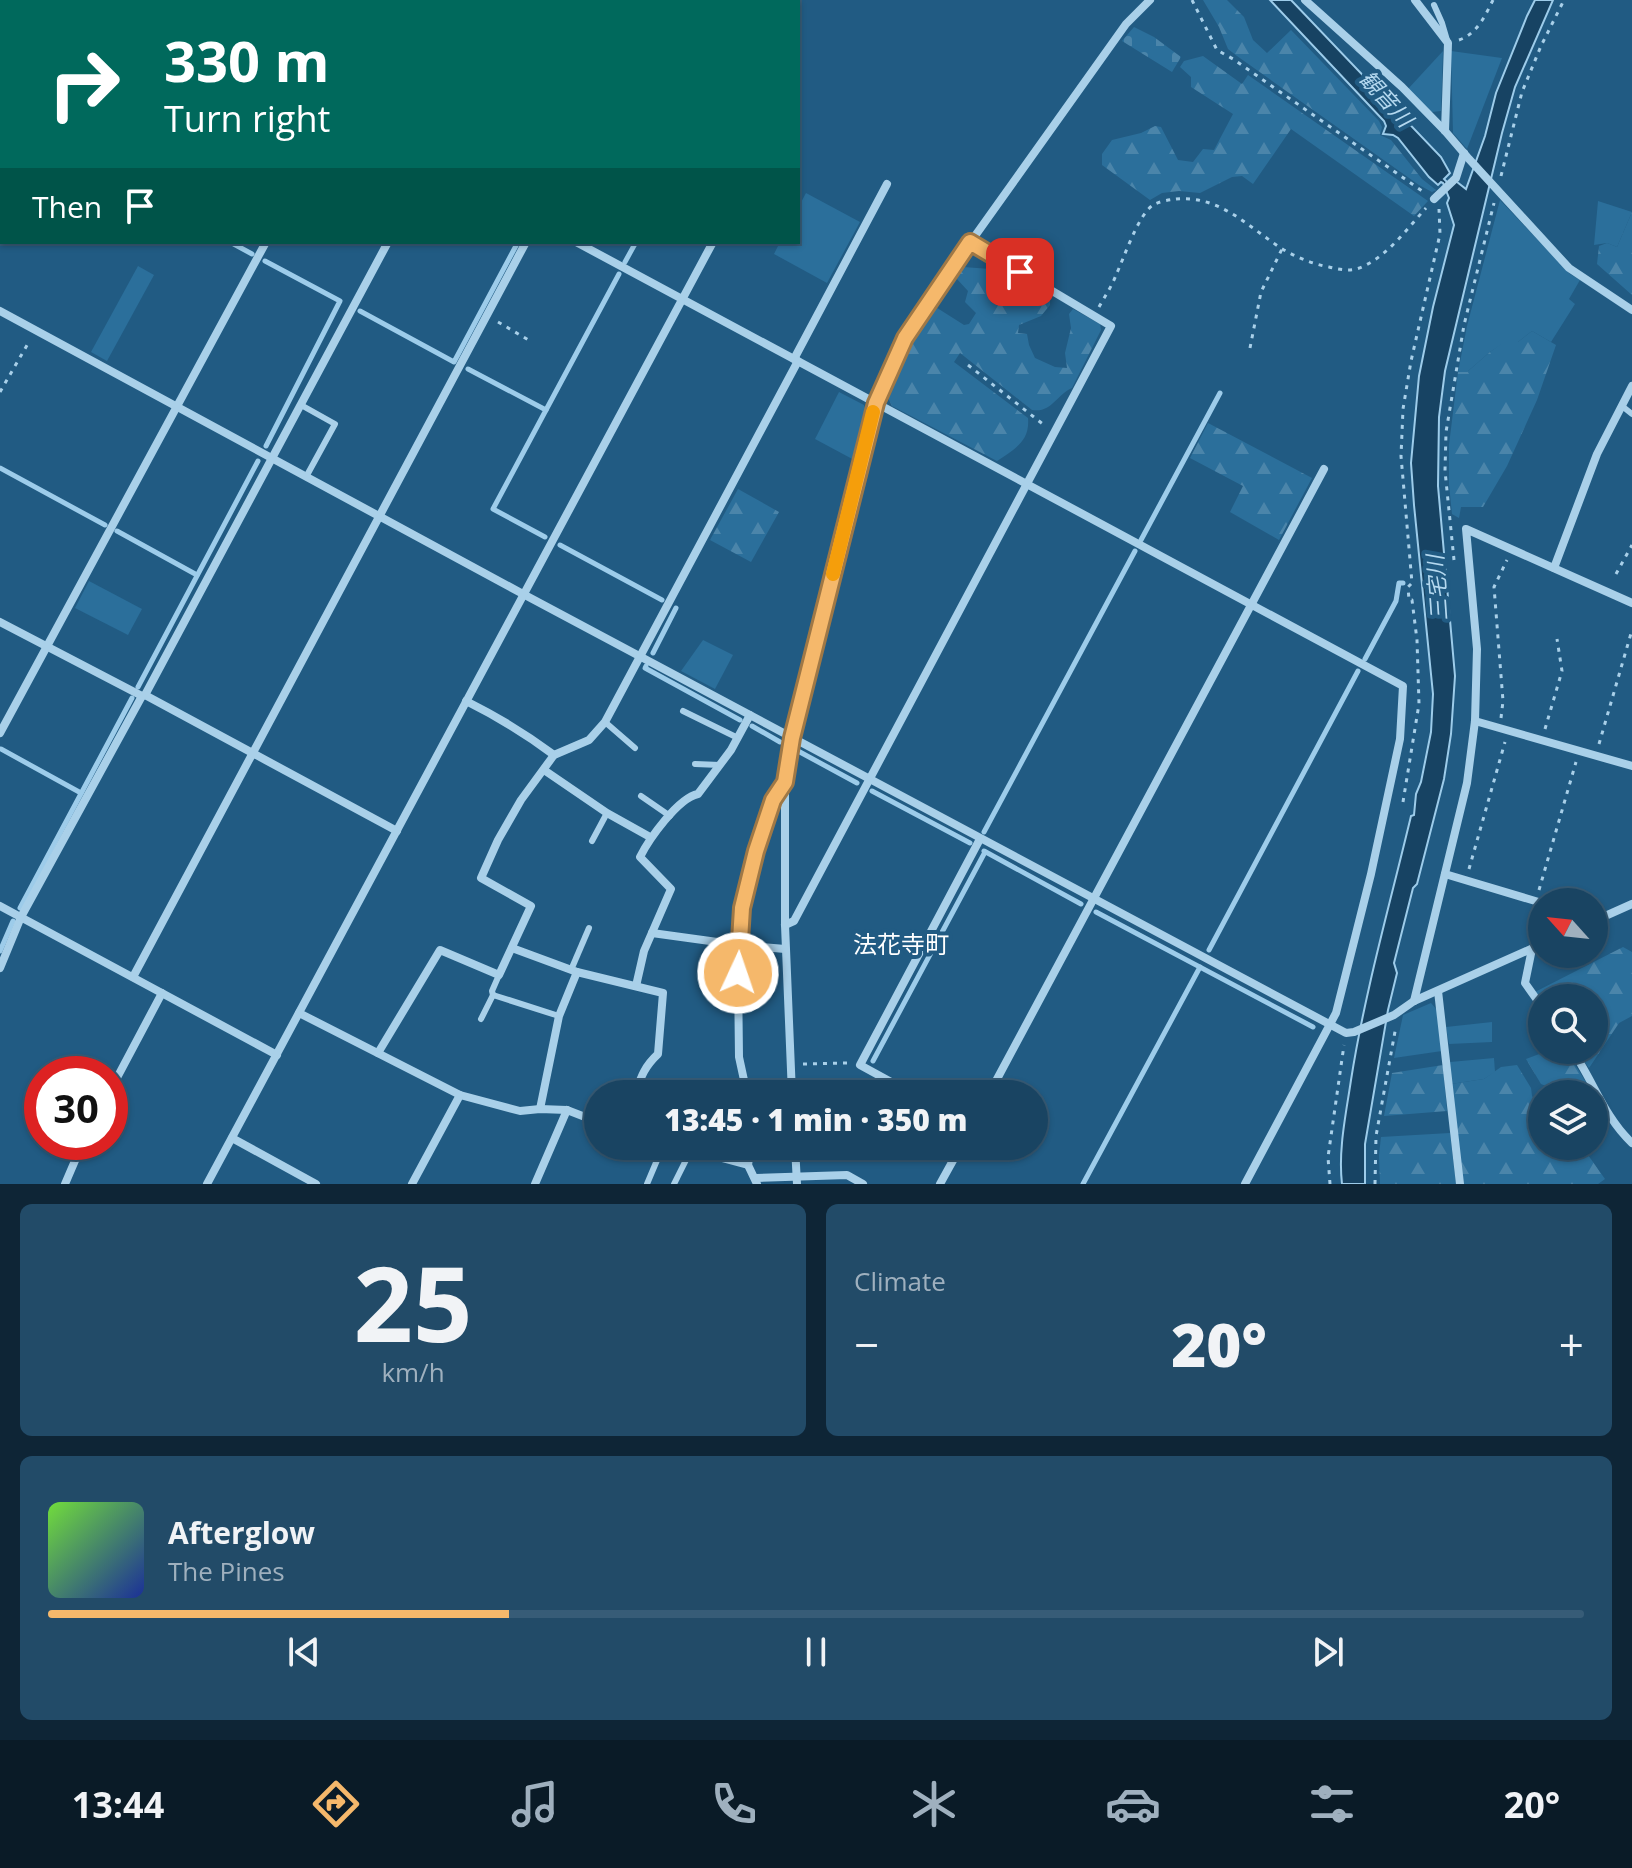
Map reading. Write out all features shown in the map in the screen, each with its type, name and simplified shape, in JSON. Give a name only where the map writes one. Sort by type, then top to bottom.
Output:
[{"type":"street","points":[[792,1080],[785,949],[785,782],[792,738],[876,403],[905,338],[970,242],[1126,24],[1150,0]]},
{"type":"street","points":[[1415,0],[1448,43],[1445,131]]},
{"type":"street","points":[[1309,2],[1402,87],[1569,268],[1632,310]]},
{"type":"street","points":[[1438,197],[1456,178],[1467,156]]},
{"type":"street","points":[[378,1053],[440,950],[499,975],[531,906],[481,878],[498,840],[521,800],[554,755],[589,740],[605,722],[887,184]]},
{"type":"street","points":[[785,925],[794,921],[1111,326],[970,242]]},
{"type":"street","points":[[0,733],[265,244]]},
{"type":"street","points":[[0,968],[21,917],[387,244]]},
{"type":"street","points":[[133,977],[525,244]]},
{"type":"street","points":[[580,244],[1403,686],[1400,739],[1371,874],[1336,1013],[1245,1184]]},
{"type":"street","points":[[207,1184],[712,244]]},
{"type":"street","points":[[0,311],[1330,1025],[1350,1033],[1528,951]]},
{"type":"street","points":[[1554,568],[1597,454],[1632,386]]},
{"type":"street","points":[[996,1080],[1324,469]]},
{"type":"street","points":[[1414,1001],[1467,783],[1475,721],[1477,649],[1466,529],[1632,603]]},
{"type":"street","points":[[0,622],[397,831]]},
{"type":"street","points":[[466,701],[514,726],[554,755]]},
{"type":"street","points":[[636,986],[644,951],[671,889],[640,857],[650,837],[689,796],[698,794],[738,738],[750,715]]},
{"type":"street","points":[[1475,721],[1632,766]]},
{"type":"street","points":[[544,770],[607,813],[650,837]]},
{"type":"street","points":[[744,1080],[739,1057],[738,973],[742,908],[773,800],[785,782]]},
{"type":"street","points":[[887,1080],[860,1065],[980,839]]},
{"type":"street","points":[[1445,874],[1528,899]]},
{"type":"street","points":[[1608,914],[1632,904]]},
{"type":"street","points":[[0,906],[277,1055]]},
{"type":"street","points":[[652,933],[785,949]]},
{"type":"street","points":[[512,948],[574,971],[663,993],[658,1054],[648,1063],[639,1080]]},
{"type":"street","points":[[1528,968],[1525,983],[1528,987]]},
{"type":"street","points":[[540,1109],[559,1016],[574,971]]},
{"type":"street","points":[[1438,991],[1460,1184]]},
{"type":"street","points":[[128,1057],[162,993]]},
{"type":"street","points":[[299,1013],[460,1095],[520,1111],[567,1110],[584,1117]]},
{"type":"street","points":[[1582,1064],[1619,1131],[1632,1143]]},
{"type":"street","points":[[412,1184],[460,1095]]},
{"type":"street","points":[[535,1184],[567,1110]]},
{"type":"street","points":[[232,1138],[316,1184]]},
{"type":"street","points":[[65,1184],[75,1160]]},
{"type":"street","points":[[729,1160],[748,1165]]},
{"type":"street","points":[[749,1160],[756,1181],[847,1175],[863,1184]]},
{"type":"street","points":[[795,1160],[796,1180]]},
{"type":"street","points":[[940,1184],[953,1160]]},
{"type":"lane","points":[[1434,5],[1448,43]]},
{"type":"lane","points":[[301,405],[335,424],[306,477]]},
{"type":"lane","points":[[1622,406],[1632,414]]},
{"type":"lane","points":[[683,711],[738,738]]},
{"type":"lane","points":[[605,722],[635,748]]},
{"type":"lane","points":[[695,764],[720,765]]},
{"type":"lane","points":[[641,796],[670,816]]},
{"type":"lane","points":[[592,841],[607,813]]},
{"type":"lane","points":[[574,971],[589,928]]},
{"type":"lane","points":[[481,1019],[499,975]]},
{"type":"lane","points":[[493,995],[559,1016]]},
{"type":"lane","points":[[647,1184],[657,1160]]},
{"type":"lane","points":[[674,1184],[686,1160]]},
{"type":"path","points":[[1192,0],[1217,50],[1438,197],[1440,234],[1403,409],[1401,456],[1412,583],[1408,587],[1417,640],[1419,704],[1403,802]]},
{"type":"path","points":[[1448,43],[1466,38],[1477,29],[1493,0]]},
{"type":"path","points":[[1454,560],[1445,471],[1446,432],[1464,325],[1522,92],[1564,0]]},
{"type":"path","points":[[1095,316],[1144,215],[1152,206],[1166,200],[1198,199],[1212,203],[1236,215],[1300,259],[1353,270],[1365,266],[1386,251],[1438,197]]},
{"type":"path","points":[[1250,348],[1261,292],[1282,249]]},
{"type":"path","points":[[487,315],[532,342]]},
{"type":"path","points":[[0,392],[35,330]]},
{"type":"path","points":[[968,365],[1054,432]]},
{"type":"path","points":[[1616,574],[1632,545]]},
{"type":"path","points":[[1465,880],[1504,730],[1494,587],[1512,550]]},
{"type":"path","points":[[1595,756],[1632,630]]},
{"type":"path","points":[[1542,740],[1562,671],[1557,639]]},
{"type":"path","points":[[1543,888],[1579,751]]},
{"type":"path","points":[[1375,1184],[1376,1136],[1396,1014]]},
{"type":"path","points":[[1330,1184],[1328,1157],[1350,1033]]},
{"type":"path","points":[[791,1065],[861,1063]]},
{"type":"green space","points":[[1203,0],[1227,0],[1244,17],[1253,40],[1267,53],[1291,30],[1379,121],[1382,127],[1380,135],[1391,140],[1422,179],[1436,190],[1432,192],[1419,185],[1228,49]]},
{"type":"green space","points":[[1134,27],[1181,57],[1172,72],[1122,41]]},
{"type":"green space","points":[[1443,51],[1441,111],[1432,112],[1408,89]]},
{"type":"green space","points":[[1451,51],[1502,58],[1467,149],[1453,133]]},
{"type":"green space","points":[[1203,56],[1242,84],[1248,75],[1428,201],[1414,216],[1291,129],[1253,184],[1242,176],[1232,177],[1200,193],[1162,193],[1150,200],[1102,165],[1102,154],[1112,140],[1155,126],[1161,127],[1178,160],[1193,162],[1203,149],[1214,150],[1233,114],[1191,87],[1191,77],[1180,67],[1184,61]]},
{"type":"green space","points":[[806,193],[860,222],[827,283],[774,254],[779,244],[800,244],[800,204]]},
{"type":"green space","points":[[1500,200],[1570,274],[1580,280],[1569,299],[1575,304],[1551,342],[1532,331],[1518,342],[1504,343],[1467,372],[1458,372],[1467,326]]},
{"type":"green space","points":[[1598,201],[1632,212],[1617,247],[1607,243],[1594,245]]},
{"type":"green space","points":[[1632,212],[1632,295],[1597,264],[1599,246],[1607,243],[1617,247]]},
{"type":"green space","points":[[138,266],[154,275],[107,361],[91,352]]},
{"type":"green space","points":[[963,267],[1004,267],[1050,296],[1050,305],[1041,316],[1019,325],[1018,333],[1027,334],[1035,358],[1055,367],[1067,368],[1065,353],[1071,328],[1069,314],[1073,309],[1100,324],[1101,330],[1072,388],[1044,409],[1032,410],[960,353],[954,362],[1028,418],[1024,439],[997,461],[892,406],[887,396],[900,360],[934,306],[964,325],[969,324],[976,313],[965,302],[968,291],[957,279]]},
{"type":"green space","points":[[1532,331],[1556,345],[1537,400],[1507,466],[1483,507],[1461,507],[1459,518],[1452,514],[1449,484],[1449,445],[1458,372],[1467,372],[1504,342],[1518,342]]},
{"type":"green space","points":[[839,392],[864,405],[867,415],[856,461],[815,439]]},
{"type":"green space","points":[[1208,423],[1312,478],[1279,540],[1230,512],[1243,486],[1190,458]]},
{"type":"green space","points":[[738,489],[779,512],[751,562],[710,540]]},
{"type":"green space","points":[[89,581],[142,609],[128,635],[75,608]]},
{"type":"green space","points":[[703,640],[733,655],[715,689],[681,671]]},
{"type":"green space","points":[[1623,947],[1632,952],[1632,1016],[1619,1023],[1608,1040],[1608,984],[1551,984],[1582,968],[1608,968],[1608,955]]},
{"type":"green space","points":[[1431,1003],[1437,1010],[1442,1051],[1394,1058],[1403,1015]]},
{"type":"green space","points":[[1492,1022],[1492,1042],[1449,1044],[1446,1027]]},
{"type":"green space","points":[[1494,1058],[1495,1072],[1484,1079],[1451,1084],[1450,1062]]},
{"type":"green space","points":[[1529,1064],[1575,1064],[1585,1080],[1539,1080]]},
{"type":"green space","points":[[1443,1065],[1447,1111],[1384,1116],[1392,1073]]},
{"type":"green space","points":[[1517,1065],[1528,1083],[1528,1160],[1592,1160],[1605,1179],[1598,1184],[1463,1184],[1451,1084],[1484,1079],[1501,1067]]},
{"type":"green space","points":[[1450,1133],[1456,1184],[1380,1184],[1381,1137]]},
{"type":"water","name":"三宅川","points":[[1270,0],[1291,0],[1441,157],[1450,173],[1444,179],[1457,182],[1466,189],[1496,93],[1527,16],[1535,0],[1553,0],[1515,87],[1445,371],[1439,417],[1438,486],[1455,676],[1451,734],[1444,779],[1394,963],[1397,973],[1365,1144],[1365,1184],[1342,1184],[1342,1145],[1363,1014],[1411,816],[1414,815],[1431,732],[1433,694],[1411,463],[1419,376],[1454,225],[1443,183],[1438,185],[1429,177],[1398,138],[1383,134],[1384,121]]},
{"type":"waterway","points":[[234,244],[252,254]]},
{"type":"waterway","points":[[360,311],[454,362],[517,244]]},
{"type":"waterway","points":[[625,262],[635,244]]},
{"type":"waterway","points":[[265,261],[340,301],[266,446]]},
{"type":"waterway","points":[[546,410],[619,274]]},
{"type":"waterway","points":[[468,369],[546,410],[493,509],[545,537]]},
{"type":"waterway","points":[[1141,540],[1220,393]]},
{"type":"waterway","points":[[138,687],[258,461]]},
{"type":"waterway","points":[[0,468],[105,525]]},
{"type":"waterway","points":[[117,531],[197,575]]},
{"type":"waterway","points":[[560,545],[662,600]]},
{"type":"waterway","points":[[984,832],[1135,551]]},
{"type":"waterway","points":[[1365,659],[1396,601],[1399,583],[1403,583]]},
{"type":"waterway","points":[[653,653],[676,608]]},
{"type":"waterway","points":[[646,666],[740,720]]},
{"type":"waterway","points":[[1209,950],[1358,671]]},
{"type":"waterway","points":[[20,908],[132,698]]},
{"type":"waterway","points":[[752,726],[780,742]]},
{"type":"waterway","points":[[1,749],[81,793]]},
{"type":"waterway","points":[[798,751],[857,783]]},
{"type":"waterway","points":[[872,791],[970,843]]},
{"type":"waterway","points":[[984,851],[1081,904]]},
{"type":"waterway","points":[[873,1061],[985,852]]},
{"type":"waterway","points":[[1096,912],[1313,1027]]},
{"type":"waterway","points":[[0,951],[13,921]]},
{"type":"waterway","points":[[1083,1184],[1200,967]]},
{"type":"slow traffic","points":[[833,574],[873,412]]},
{"type":"district","name":"法花寺町","points":[[901,943]]},
{"type":"route","points":[[738,973],[742,908],[773,800],[785,782],[792,738],[876,403],[905,338],[970,242],[1020,272]]},
{"type":"water label","name":"観音川","points":[[1387,98]]}]
